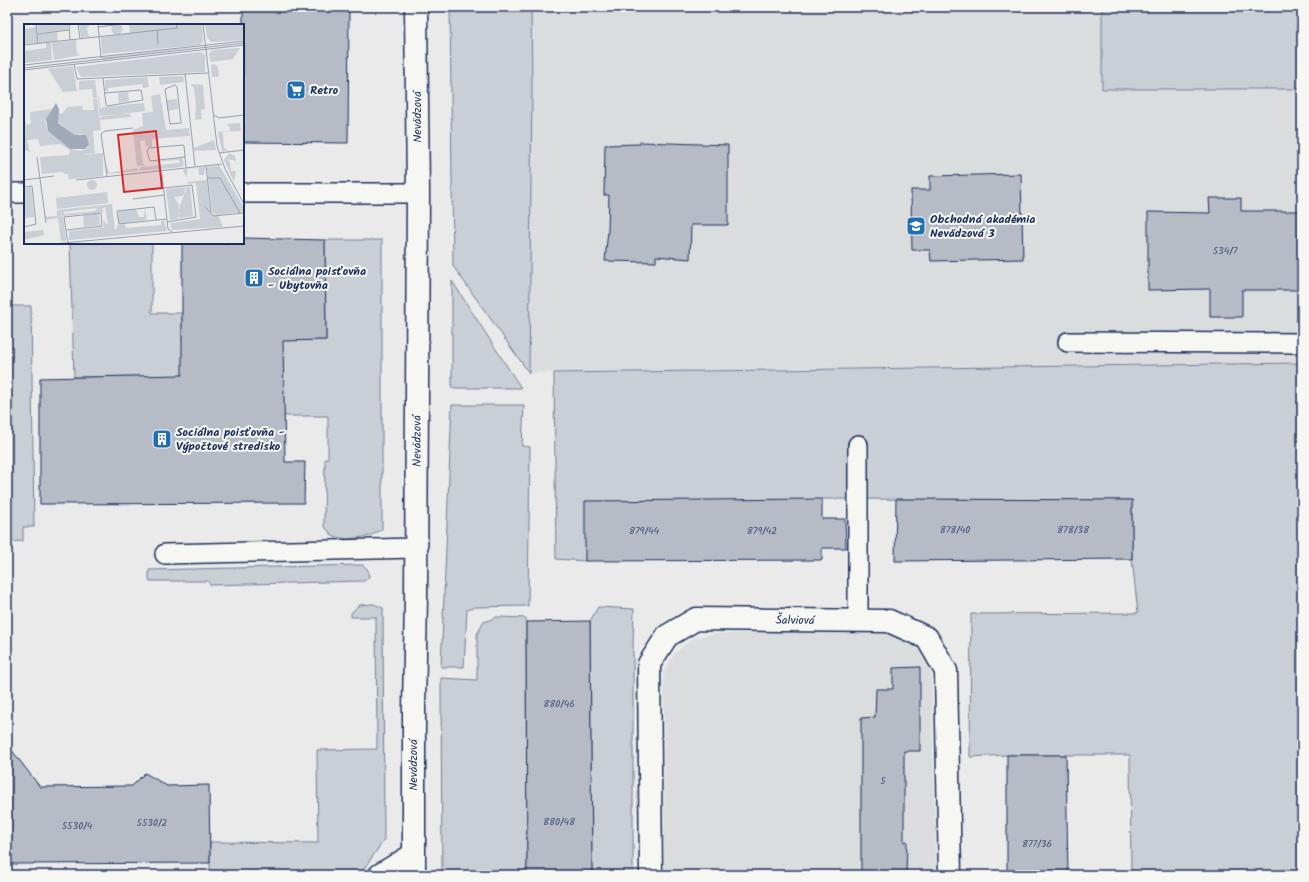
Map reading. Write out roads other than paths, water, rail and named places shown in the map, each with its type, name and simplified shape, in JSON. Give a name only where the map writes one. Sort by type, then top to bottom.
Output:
[{"type":"street","name":"Nevädzová","points":[[414,865],[418,193],[416,7]]},
{"type":"street","name":"Šalviová","points":[[651,875],[649,664],[667,636],[696,619],[889,621],[927,638],[946,671],[950,875]]},
{"type":"street","points":[[380,875],[414,865]]},
{"type":"lane","points":[[7,193],[24,193]]},
{"type":"lane","points":[[244,193],[418,193]]},
{"type":"lane","points":[[1068,342],[1302,343]]},
{"type":"lane","points":[[858,445],[858,621]]},
{"type":"lane","points":[[165,554],[416,548]]},
{"type":"place","name":"Retro","points":[[296,90]]},
{"type":"place","name":"Obchodná akadémia Nevädzová 3","points":[[916,226]]},
{"type":"place","name":"Sociálna poisťovňa - Ubytovňa","points":[[254,278]]},
{"type":"place","name":"Sociálna poisťovňa - Výpočtové stredisko","points":[[162,439]]}]
